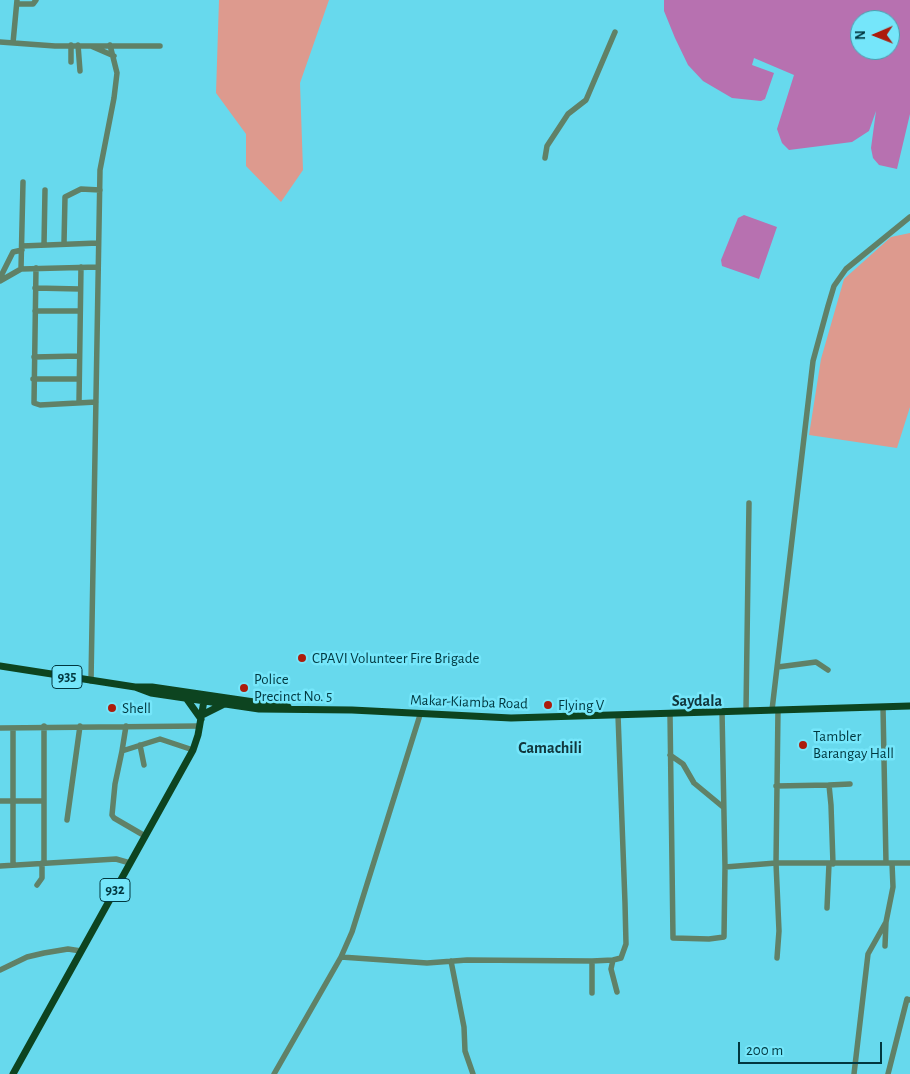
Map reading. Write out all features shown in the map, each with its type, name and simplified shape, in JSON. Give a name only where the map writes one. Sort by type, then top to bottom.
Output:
[{"type":"main road","name":"Makar-Kiamba Road","points":[[0,666],[135,687],[152,687],[205,698],[296,708],[420,714],[511,718],[910,706]]},
{"type":"main road","name":"Makar-Kiamba Road","points":[[135,687],[151,693],[186,698],[205,698],[224,704],[277,710],[296,708]]},
{"type":"main road","points":[[186,698],[201,720],[224,704]]},
{"type":"main road","name":"932","points":[[13,1074],[193,750],[205,698]]},
{"type":"street","points":[[14,43],[17,2],[33,4],[36,0]]},
{"type":"street","points":[[545,158],[547,146],[568,114],[586,100],[615,32]]},
{"type":"street","points":[[0,42],[160,46]]},
{"type":"street","points":[[71,45],[71,62]]},
{"type":"street","points":[[78,45],[80,71]]},
{"type":"street","points":[[90,45],[114,56]]},
{"type":"street","points":[[91,680],[101,162],[117,80],[114,56],[110,45]]},
{"type":"street","points":[[21,269],[23,182]]},
{"type":"street","points":[[64,243],[65,197],[81,189],[100,190]]},
{"type":"street","points":[[44,245],[45,190]]},
{"type":"street","points":[[777,958],[779,931],[776,864],[775,710],[778,667],[813,361],[834,286],[846,269],[910,217]]},
{"type":"street","points":[[0,280],[14,252],[22,248],[64,243],[98,243]]},
{"type":"street","points":[[0,280],[21,269],[98,267]]},
{"type":"street","points":[[36,268],[33,379],[36,404],[96,402]]},
{"type":"street","points":[[79,402],[81,268]]},
{"type":"street","points":[[35,288],[80,289]]},
{"type":"street","points":[[35,311],[80,311]]},
{"type":"street","points":[[34,357],[79,356]]},
{"type":"street","points":[[33,379],[79,379]]},
{"type":"street","points":[[746,710],[750,502]]},
{"type":"street","points":[[778,667],[816,662],[828,670]]},
{"type":"street","points":[[883,707],[889,863],[892,893],[886,922],[885,946]]},
{"type":"street","points":[[670,714],[673,938],[709,939],[724,937],[725,867],[722,712]]},
{"type":"street","points":[[274,1074],[341,957],[352,932],[420,714]]},
{"type":"street","points":[[341,957],[427,963],[451,961],[592,961],[621,958],[626,944],[618,716]]},
{"type":"street","points":[[0,728],[126,726],[201,720]]},
{"type":"street","points":[[37,885],[42,875],[43,863],[44,726]]},
{"type":"street","points":[[67,820],[80,726]]},
{"type":"street","points":[[126,726],[115,784],[112,815],[145,836]]},
{"type":"street","points":[[13,728],[14,866]]},
{"type":"street","points":[[122,751],[160,739],[193,750]]},
{"type":"street","points":[[140,745],[144,764]]},
{"type":"street","points":[[670,755],[684,764],[694,783],[723,807]]},
{"type":"street","points":[[776,786],[850,784]]},
{"type":"street","points":[[828,908],[832,805],[829,785]]},
{"type":"street","points":[[0,801],[44,801]]},
{"type":"street","points":[[0,866],[116,859],[130,863]]},
{"type":"street","points":[[725,867],[776,864],[910,863]]},
{"type":"street","points":[[854,1074],[868,954],[886,922]]},
{"type":"street","points":[[0,970],[27,957],[44,952],[68,949],[82,951]]},
{"type":"street","points":[[613,960],[611,969],[617,992]]},
{"type":"street","points":[[451,961],[464,1027],[465,1051],[473,1074]]},
{"type":"street","points":[[592,961],[592,993]]},
{"type":"street","points":[[888,1074],[907,999],[910,1000]]},
{"type":"shaded area","points":[[219,0],[329,0],[300,83],[303,170],[281,202],[246,166],[246,134],[216,93]]},
{"type":"shaded area","points":[[664,0],[910,0],[910,114],[897,169],[879,165],[873,158],[871,148],[876,111],[869,131],[852,142],[789,150],[782,143],[777,129],[794,75],[754,58],[752,65],[774,73],[765,99],[761,101],[732,98],[703,81],[688,65],[664,11]]},
{"type":"shaded area","points":[[744,215],[777,227],[759,279],[722,266],[721,260],[738,218]]},
{"type":"shaded area","points":[[910,233],[910,407],[897,448],[809,435],[821,359],[844,279],[891,237]]},
{"type":"place","name":"CPAVI Volunteer Fire Brigade","points":[[302,658]]},
{"type":"place","name":"Police Precinct No. 5","points":[[244,688]]},
{"type":"place","name":"Flying V","points":[[548,705]]},
{"type":"place","name":"Shell","points":[[112,708]]},
{"type":"place","name":"Tambler Barangay Hall","points":[[803,745]]},
{"type":"district","name":"Saydala","points":[[697,701]]},
{"type":"district","name":"Camachili","points":[[550,748]]}]
